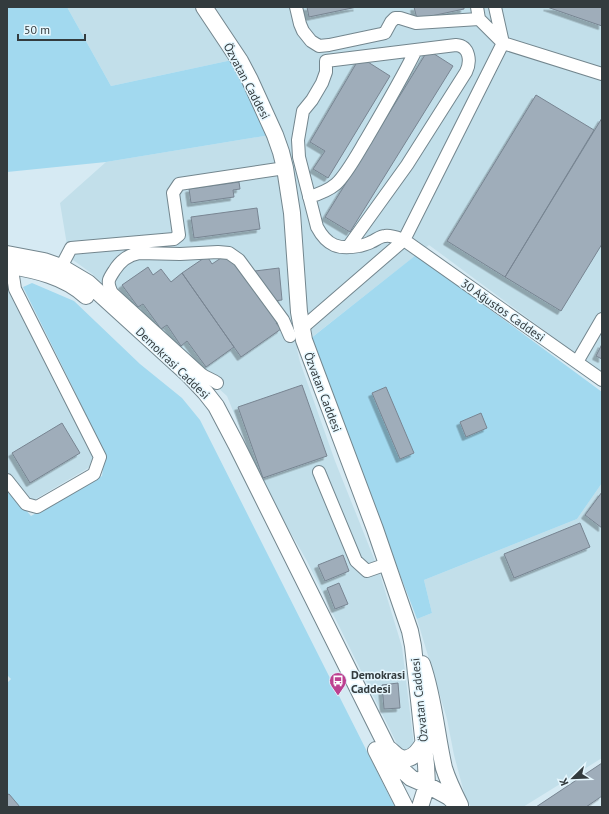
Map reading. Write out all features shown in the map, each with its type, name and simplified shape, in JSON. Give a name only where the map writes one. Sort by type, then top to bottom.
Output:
[{"type":"main road","name":"Özvatan Caddesi","points":[[204,7],[230,44],[250,80],[275,135],[285,168],[292,213],[297,293],[296,332],[304,340],[375,529],[410,630],[424,742],[427,785],[421,805]]},
{"type":"main road","name":"Demokrasi Caddesi","points":[[9,262],[44,262],[62,268],[88,283],[188,374],[205,392],[216,406],[236,444],[393,759],[401,769],[415,780],[427,785],[456,804]]},
{"type":"main road","name":"Demokrasi Caddesi","points":[[9,262],[52,276],[80,290],[182,384],[205,410],[226,446],[405,807]]},
{"type":"main road","points":[[410,630],[427,678],[432,697],[445,769],[456,804]]},
{"type":"main road","points":[[387,748],[399,757],[409,758],[416,754],[424,742]]},
{"type":"main road","points":[[421,805],[429,798],[438,796],[456,804]]},
{"type":"street","points":[[296,7],[303,31],[311,41],[319,46],[385,33],[395,18],[416,23],[479,19]]},
{"type":"street","points":[[477,7],[479,19],[503,43],[602,74]]},
{"type":"street","points":[[217,383],[200,374],[112,293],[109,285],[109,278],[118,264],[124,258],[139,253],[180,254],[218,252],[230,254],[239,260],[283,320],[296,332],[404,240],[503,43],[495,7]]},
{"type":"street","points":[[348,247],[407,165],[468,68],[468,55],[465,48],[461,46],[456,45],[326,61],[325,78],[312,100],[303,111],[298,140],[299,157],[317,227],[322,236],[329,243],[341,247],[348,247],[371,243],[379,237],[388,235],[404,240]]},
{"type":"street","points":[[309,198],[327,191],[343,177],[407,69],[416,50]]},
{"type":"street","points":[[62,268],[71,248],[174,239],[179,235],[173,193],[179,184],[285,168]]},
{"type":"street","name":"30 Ağustos Caddesi","points":[[404,240],[602,380]]},
{"type":"street","points":[[7,480],[26,504],[37,507],[94,474],[100,456],[15,288],[9,262]]},
{"type":"street","points":[[577,362],[602,319]]},
{"type":"street","points":[[319,472],[356,561],[367,571],[387,564]]},
{"type":"shaded area","points":[[7,7],[67,7],[111,86],[232,60],[270,135],[106,162],[7,172]]},
{"type":"shaded area","points":[[67,7],[194,7],[232,60],[111,86]]},
{"type":"shaded area","points":[[212,7],[602,7],[602,373],[429,245],[297,349],[300,362],[335,461],[379,571],[402,647],[415,754],[402,754],[307,561],[262,483],[227,396],[91,273],[69,257],[60,203],[106,162],[270,135]]},
{"type":"shaded area","points":[[416,255],[602,392],[602,483],[577,519],[424,580],[432,613],[417,619],[310,339]]},
{"type":"shaded area","points":[[32,283],[74,301],[140,364],[182,398],[200,420],[395,807],[7,807],[7,683],[11,679],[7,675],[7,488],[31,516],[102,476],[105,455],[23,287]]},
{"type":"shaded area","points":[[7,287],[55,375],[94,457],[90,467],[34,500],[27,497],[7,471]]},
{"type":"shaded area","points":[[602,483],[602,758],[523,807],[471,807],[466,800],[454,755],[447,719],[417,619],[432,613],[424,580],[577,519]]},
{"type":"building","points":[[307,7],[357,7],[309,17]]},
{"type":"building","points":[[414,7],[464,7],[464,9],[417,19]]},
{"type":"building","points":[[547,7],[602,7],[602,26]]},
{"type":"building","points":[[428,50],[453,66],[350,232],[325,217]]},
{"type":"building","points":[[360,57],[390,76],[328,178],[313,169],[325,151],[310,142]]},
{"type":"building","points":[[536,95],[594,130],[505,277],[447,241]]},
{"type":"building","points":[[602,118],[602,244],[561,311],[505,277]]},
{"type":"building","points":[[239,182],[240,189],[233,190],[234,197],[191,203],[189,189]]},
{"type":"building","points":[[257,208],[260,229],[194,238],[191,217]]},
{"type":"building","points":[[207,256],[212,264],[224,256],[234,259],[280,320],[276,323],[281,329],[241,357],[182,273]]},
{"type":"building","points":[[148,267],[153,275],[161,269],[171,282],[182,273],[234,347],[206,367],[187,341],[181,346],[167,325],[161,329],[143,304],[138,307],[122,285]]},
{"type":"building","points":[[279,268],[282,300],[273,301],[255,271]]},
{"type":"building","points":[[602,344],[602,359],[596,356]]},
{"type":"building","points":[[302,385],[327,456],[263,478],[238,407]]},
{"type":"building","points":[[386,387],[414,453],[400,459],[372,393]]},
{"type":"building","points":[[481,413],[487,428],[466,437],[460,422]]},
{"type":"building","points":[[62,423],[80,453],[30,483],[12,453]]},
{"type":"building","points":[[602,492],[602,528],[585,515]]},
{"type":"building","points":[[580,523],[590,547],[514,578],[504,554]]},
{"type":"building","points":[[343,555],[349,571],[325,581],[318,565]]},
{"type":"building","points":[[339,583],[348,604],[335,609],[327,588]]},
{"type":"building","points":[[398,683],[400,708],[384,709],[382,685]]},
{"type":"building","points":[[602,763],[602,796],[586,807],[536,807]]},
{"type":"building","points":[[9,794],[20,807],[7,807],[7,795]]},
{"type":"place","name":"Demokrasi Caddesi","points":[[338,696]]}]
